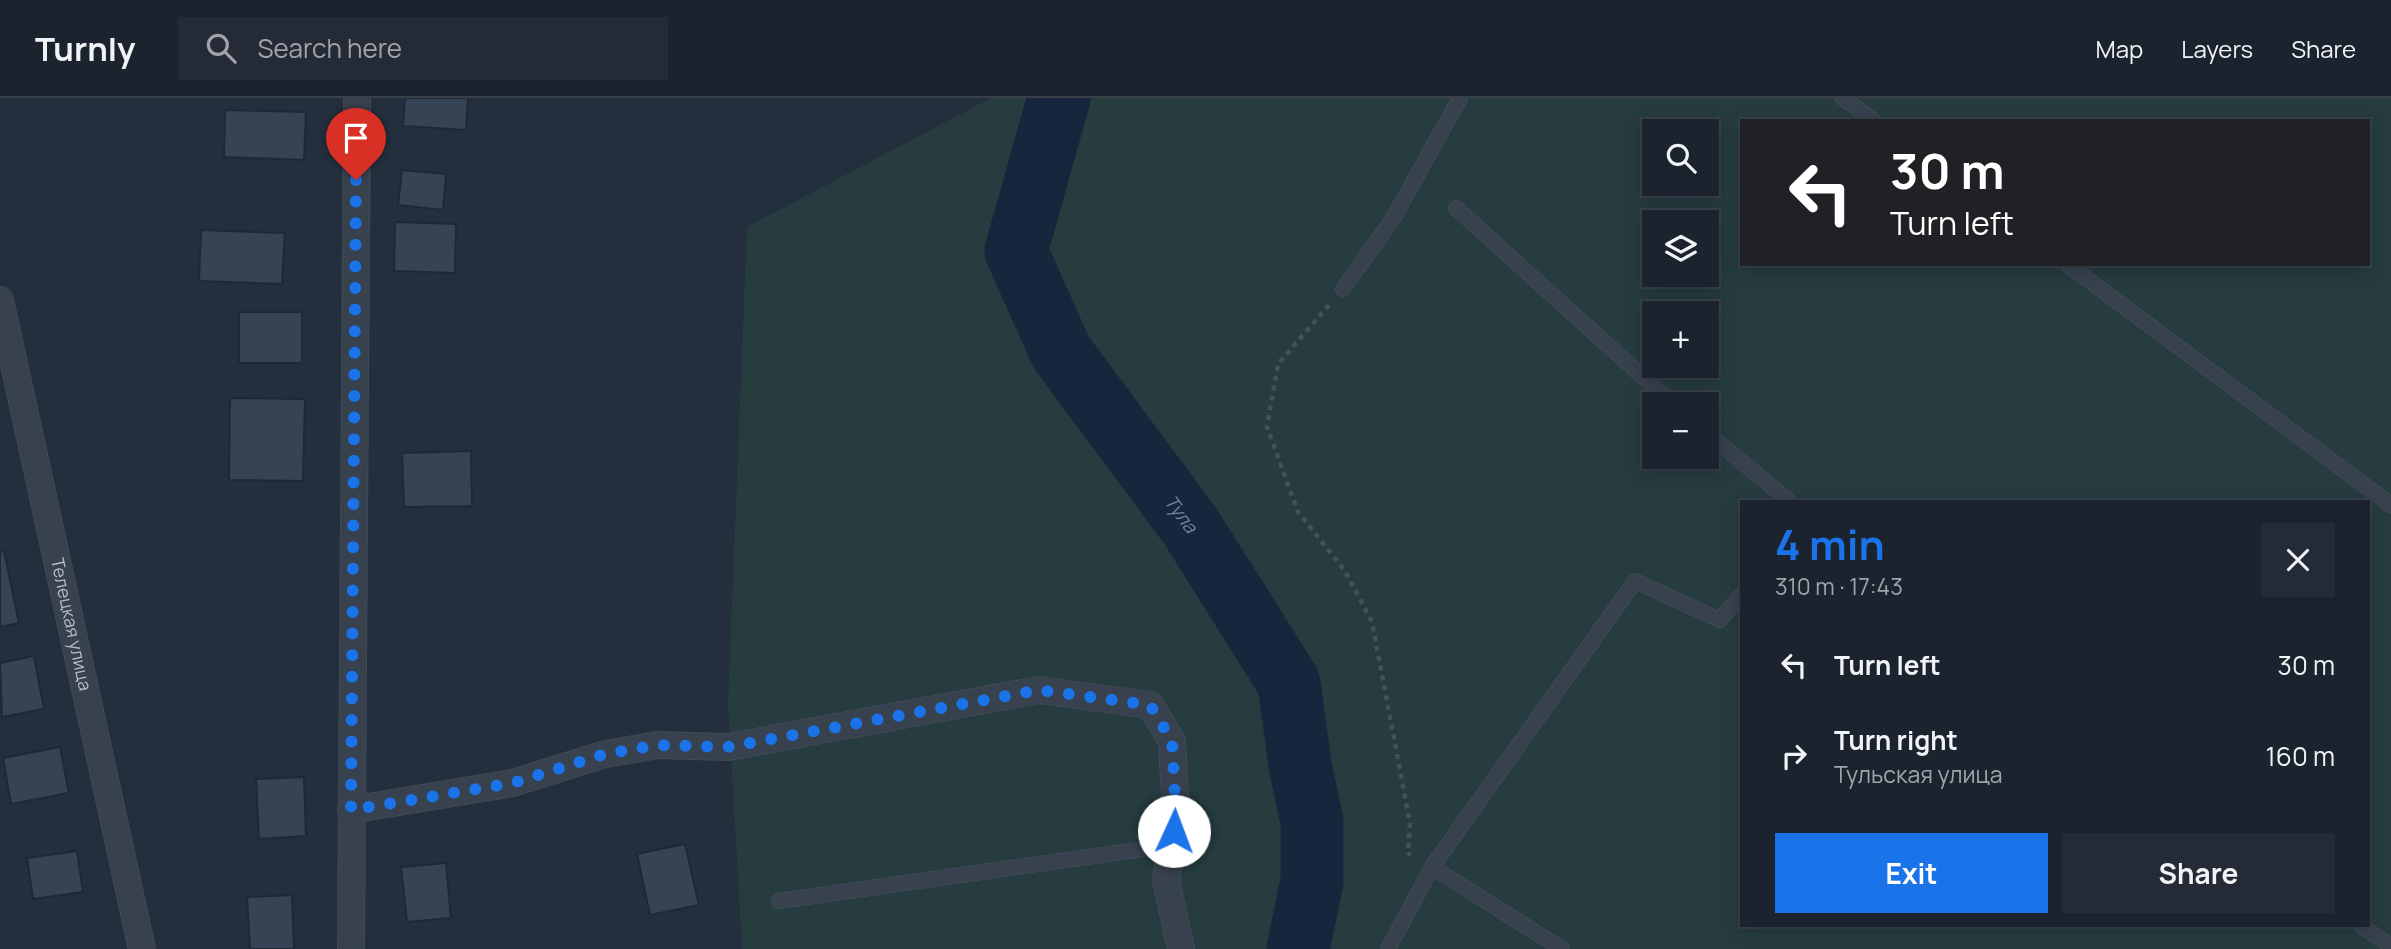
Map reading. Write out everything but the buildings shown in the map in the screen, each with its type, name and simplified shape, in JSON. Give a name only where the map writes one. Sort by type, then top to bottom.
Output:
[{"type":"street","points":[[351,949],[357,98]]},
{"type":"street","name":"Телецкая улица","points":[[0,300],[142,949]]},
{"type":"street","points":[[351,810],[513,783],[605,754],[658,745],[728,747],[1039,690],[1150,705],[1172,741],[1176,817],[1166,880],[1181,949]]},
{"type":"lane","points":[[1343,289],[1394,217],[1460,98]]},
{"type":"lane","points":[[1843,98],[1871,119]]},
{"type":"lane","points":[[1455,208],[1660,392]]},
{"type":"lane","points":[[2070,266],[2391,505]]},
{"type":"lane","points":[[1719,443],[1788,500]]},
{"type":"lane","points":[[1388,949],[1432,867],[1634,581],[1720,620],[1740,595]]},
{"type":"lane","points":[[779,901],[1172,845]]},
{"type":"lane","points":[[1432,867],[1562,949]]},
{"type":"lane","points":[[2362,927],[2391,946]]},
{"type":"path","points":[[1343,289],[1278,364],[1267,427],[1297,512],[1345,571],[1372,622],[1410,822],[1408,853],[1432,867]]},
{"type":"green space","points":[[991,98],[2391,98],[2391,949],[742,949],[728,703],[747,227]]},
{"type":"waterway","name":"Тула","points":[[1059,98],[1016,251],[1061,352],[1191,527],[1289,683],[1300,765],[1312,821],[1312,881],[1298,949]]},
{"type":"route","points":[[356,180],[351,810],[513,783],[605,754],[658,745],[728,747],[1039,690],[1150,705],[1172,741],[1176,817],[1174,831]]}]
